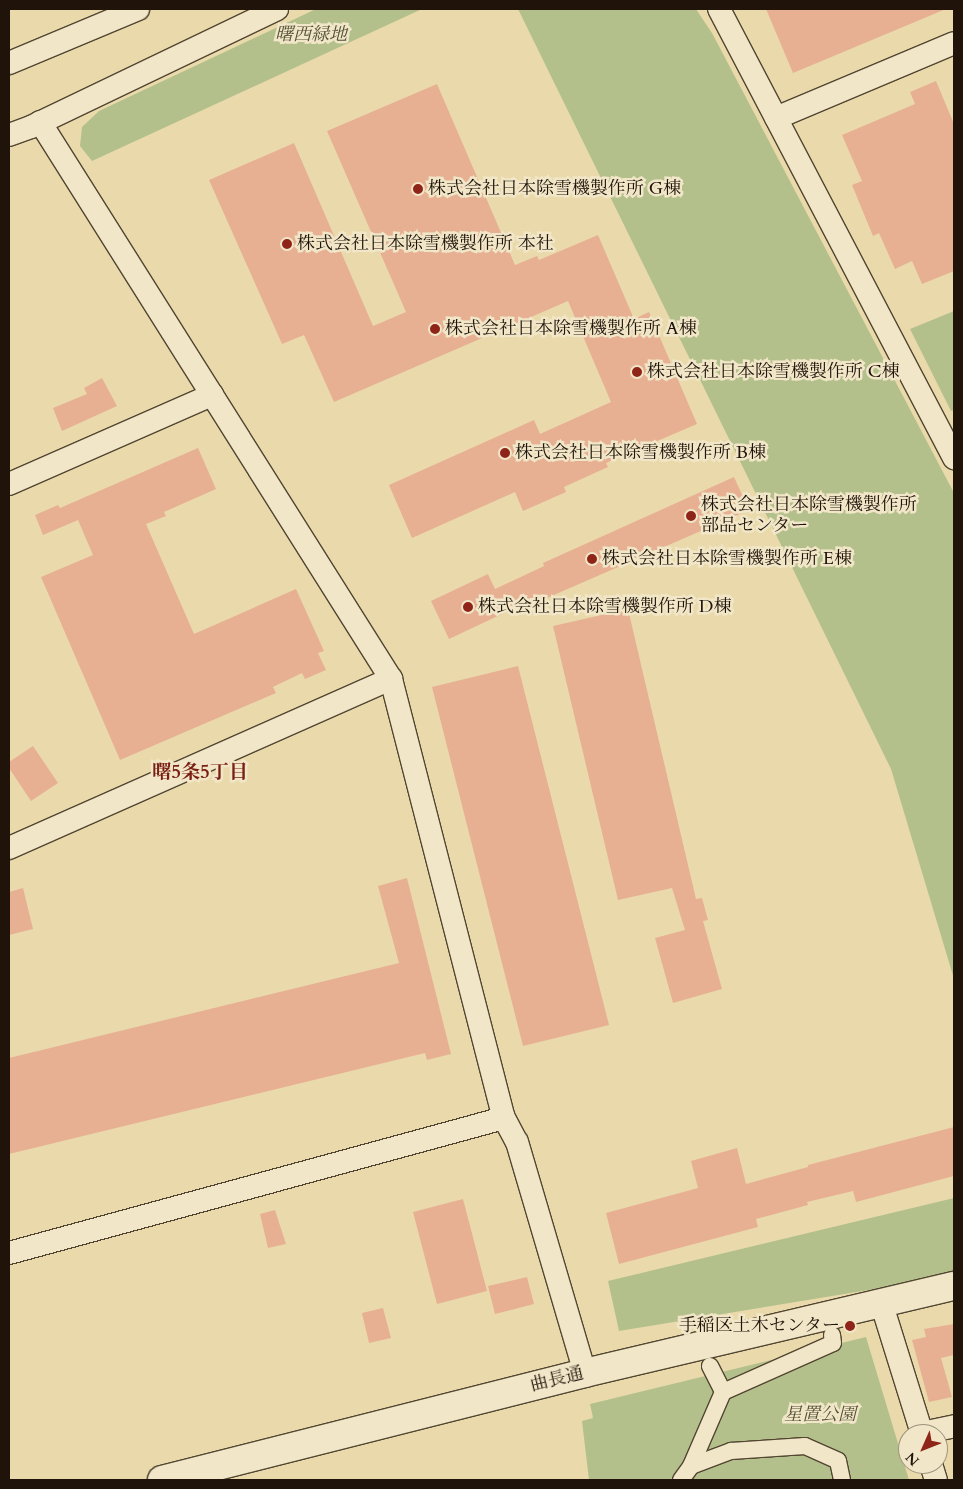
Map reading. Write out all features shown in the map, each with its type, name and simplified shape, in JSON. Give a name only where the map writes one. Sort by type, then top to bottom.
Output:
[{"type":"street","points":[[9,63],[138,9]]},
{"type":"street","points":[[9,135],[277,9]]},
{"type":"street","points":[[719,9],[776,118],[948,432],[954,458]]},
{"type":"street","points":[[776,118],[954,42]]},
{"type":"street","points":[[40,122],[391,678],[504,1118],[517,1142],[585,1372]]},
{"type":"street","points":[[9,484],[212,395]]},
{"type":"street","points":[[9,848],[391,678]]},
{"type":"street","points":[[9,1253],[504,1118]]},
{"type":"street","name":"曲長通","points":[[162,1480],[585,1372],[954,1286]]},
{"type":"street","points":[[881,1302],[919,1424]]},
{"type":"street","points":[[681,1480],[691,1466],[723,1392],[833,1343],[832,1335]]},
{"type":"street","points":[[710,1366],[723,1392]]},
{"type":"street","points":[[691,1466],[731,1450],[805,1446],[838,1460],[842,1480]]},
{"type":"green space","name":"曙西緑地","points":[[316,9],[422,9],[92,161],[80,146],[82,127],[99,111]]},
{"type":"green space","points":[[518,9],[696,9],[712,33],[954,493],[954,979],[891,769]]},
{"type":"green space","points":[[954,311],[954,410],[951,411],[910,329]]},
{"type":"green space","points":[[954,1198],[954,1276],[619,1331],[608,1281]]},
{"type":"green space","name":"星置公園","points":[[866,1337],[898,1443],[898,1474],[907,1474],[909,1480],[589,1480],[582,1421],[593,1418],[590,1404]]},
{"type":"building","points":[[766,9],[946,9],[793,73]]},
{"type":"building","points":[[936,81],[954,124],[954,271],[922,284],[912,261],[895,269],[879,233],[873,236],[852,185],[862,181],[842,135],[915,104],[910,92]]},
{"type":"building","points":[[437,84],[515,265],[537,256],[539,260],[598,235],[634,319],[649,312],[697,424],[606,463],[608,467],[564,487],[566,492],[523,511],[515,492],[412,538],[389,485],[534,420],[540,434],[611,402],[568,301],[334,402],[304,335],[282,344],[209,180],[294,143],[373,326],[406,312],[327,131]]},
{"type":"building","points":[[102,378],[117,406],[62,431],[53,408],[87,394],[84,388]]},
{"type":"building","points":[[198,448],[216,489],[164,512],[166,516],[146,524],[194,634],[296,589],[324,651],[318,653],[326,670],[305,679],[302,673],[273,687],[276,693],[120,760],[41,577],[93,555],[78,520],[43,535],[35,515],[58,505],[60,508]]},
{"type":"building","points":[[734,477],[749,510],[547,598],[546,595],[515,608],[449,639],[431,601],[488,574],[495,589],[544,566],[543,563]]},
{"type":"building","points":[[628,609],[696,899],[702,898],[708,920],[703,921],[722,989],[673,1003],[655,938],[685,930],[672,888],[618,900],[553,626]]},
{"type":"building","points":[[518,666],[609,1025],[523,1046],[432,687]]},
{"type":"building","points":[[33,746],[58,783],[31,801],[9,768],[9,762]]},
{"type":"building","points":[[407,878],[451,1054],[427,1060],[425,1053],[9,1154],[9,1058],[399,963],[378,886]]},
{"type":"building","points":[[23,888],[33,929],[9,935],[9,892]]},
{"type":"building","points":[[954,1127],[954,1176],[856,1202],[853,1191],[807,1202],[808,1205],[756,1219],[758,1227],[619,1264],[606,1213],[698,1188],[691,1161],[737,1148],[746,1184],[808,1167],[808,1165]]},
{"type":"building","points":[[463,1199],[487,1291],[437,1304],[413,1212]]},
{"type":"building","points":[[275,1210],[286,1244],[268,1248],[260,1214]]},
{"type":"building","points":[[527,1277],[534,1304],[495,1314],[488,1286]]},
{"type":"building","points":[[383,1308],[391,1338],[369,1343],[362,1313]]},
{"type":"building","points":[[954,1324],[954,1355],[941,1358],[952,1397],[929,1402],[912,1340],[926,1337],[924,1329]]},
{"type":"place","name":"株式会社日本除雪機製作所 G棟","points":[[418,189]]},
{"type":"place","name":"株式会社日本除雪機製作所 本社","points":[[287,244]]},
{"type":"place","name":"株式会社日本除雪機製作所 A棟","points":[[435,329]]},
{"type":"place","name":"株式会社日本除雪機製作所 C棟","points":[[637,372]]},
{"type":"place","name":"株式会社日本除雪機製作所 B棟","points":[[505,453]]},
{"type":"place","name":"株式会社日本除雪機製作所 部品センター","points":[[691,516]]},
{"type":"place","name":"株式会社日本除雪機製作所 E棟","points":[[592,559]]},
{"type":"place","name":"株式会社日本除雪機製作所 D棟","points":[[468,607]]},
{"type":"place","name":"手稲区土木センター","points":[[850,1326]]},
{"type":"district","name":"曙5条5丁目","points":[[200,773]]}]
